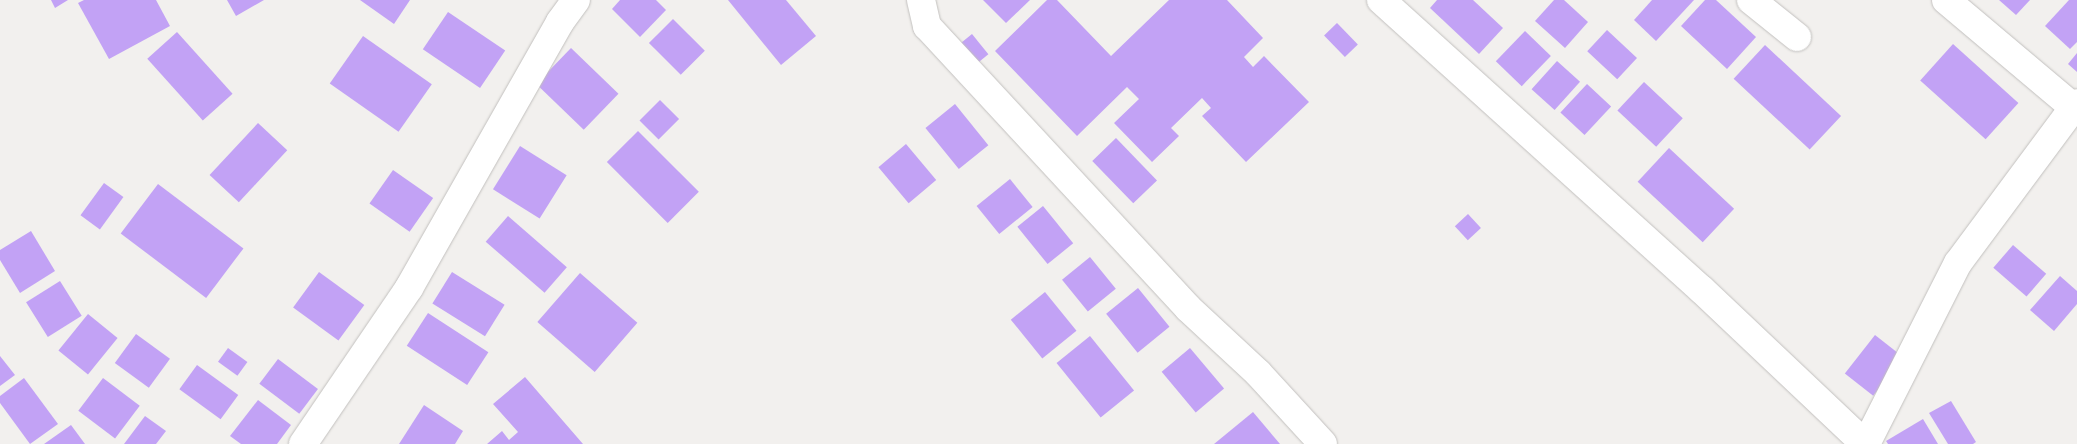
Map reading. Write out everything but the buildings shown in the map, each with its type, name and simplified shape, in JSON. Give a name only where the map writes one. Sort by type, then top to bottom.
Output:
[{"type":"street","points":[[303,444],[409,288],[560,22],[576,0]]},
{"type":"street","points":[[920,0],[927,26],[1188,308],[1258,373],[1323,444]]},
{"type":"street","points":[[1381,0],[1702,289],[1865,444],[1958,264],[2075,105],[1946,0]]},
{"type":"street","points":[[1751,0],[1797,37]]}]
